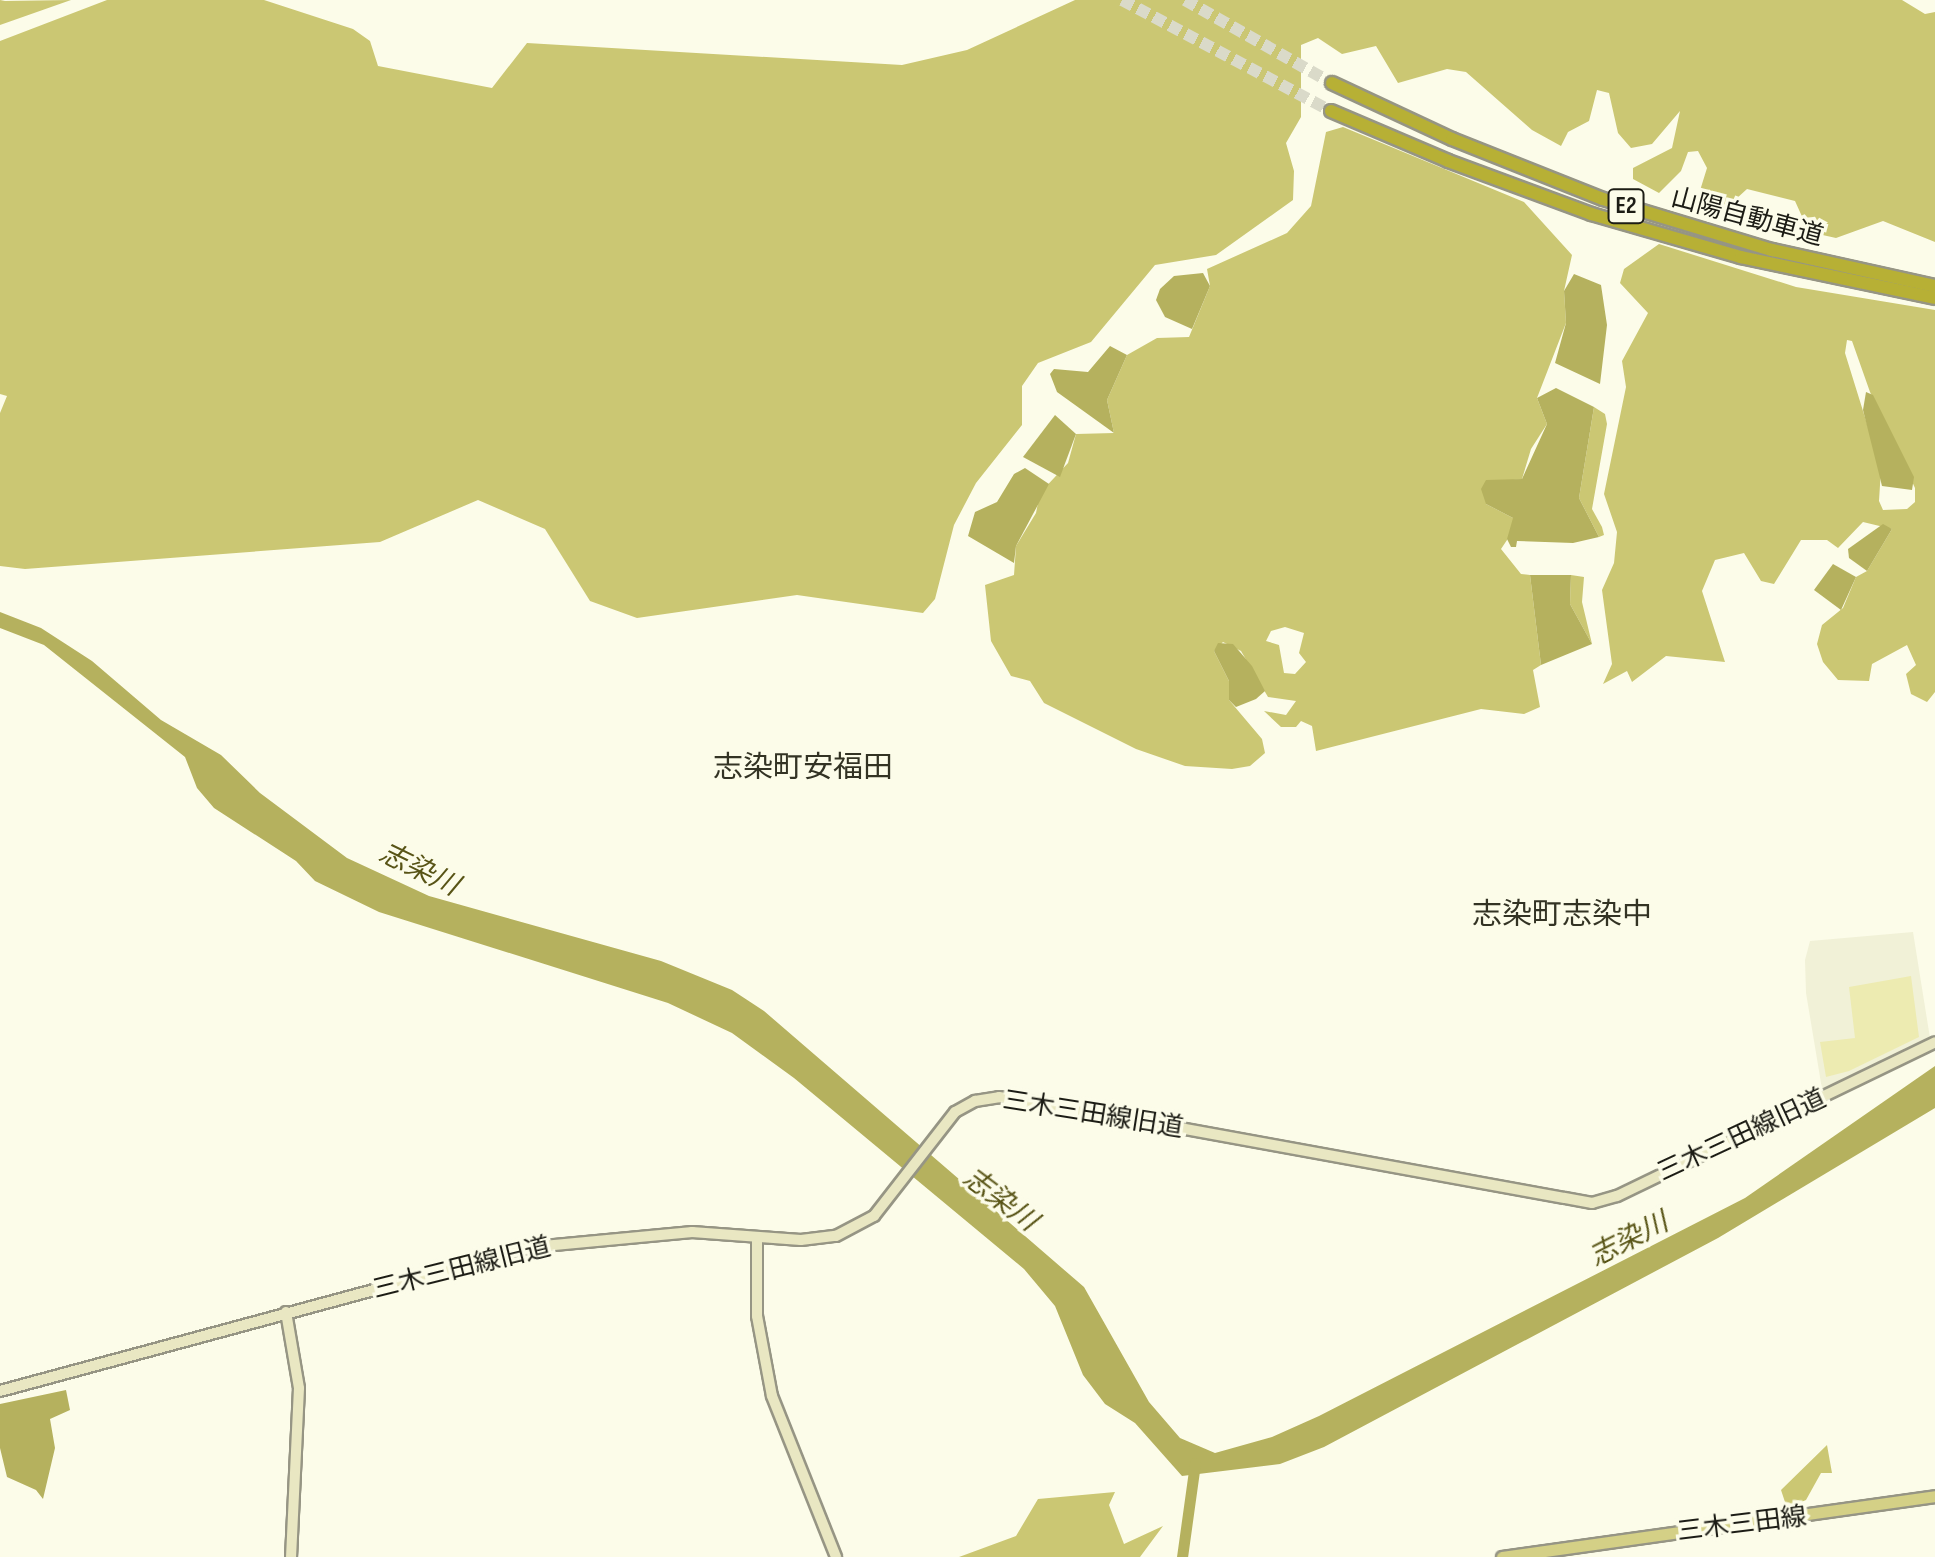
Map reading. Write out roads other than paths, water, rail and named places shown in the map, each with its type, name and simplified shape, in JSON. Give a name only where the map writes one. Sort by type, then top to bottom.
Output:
[{"type":"highway","name":"山陽自動車道","points":[[1332,83],[1452,139],[1603,199],[1772,250],[1935,286]]},
{"type":"highway","name":"山陽自動車道","points":[[1331,111],[1448,161],[1591,214],[1754,260],[1935,298]]},
{"type":"main road","name":"三木三田線","points":[[1502,1557],[1935,1496]]},
{"type":"street","name":"三木三田線旧道","points":[[0,1391],[286,1312],[549,1245],[692,1232],[811,1240],[836,1236],[874,1216],[955,1112],[975,1101],[999,1097],[1592,1203],[1617,1196],[1935,1042]]},
{"type":"street","points":[[757,1237],[757,1316],[772,1396],[836,1557]]},
{"type":"street","points":[[286,1312],[299,1388],[291,1557]]},
{"type":"waterway","points":[[1182,1557],[1195,1463]]},
{"type":"tunnel","points":[[1122,0],[1331,111]]},
{"type":"tunnel","points":[[1185,0],[1332,83]]},
{"type":"district","name":"志染町安福田","points":[[803,768]]},
{"type":"district","name":"志染町志染中","points":[[1562,915]]},
{"type":"water label","name":"志染川","points":[[419,870]]},
{"type":"water label","name":"志染川","points":[[1000,1200]]},
{"type":"water label","name":"志染川","points":[[1629,1240]]}]
